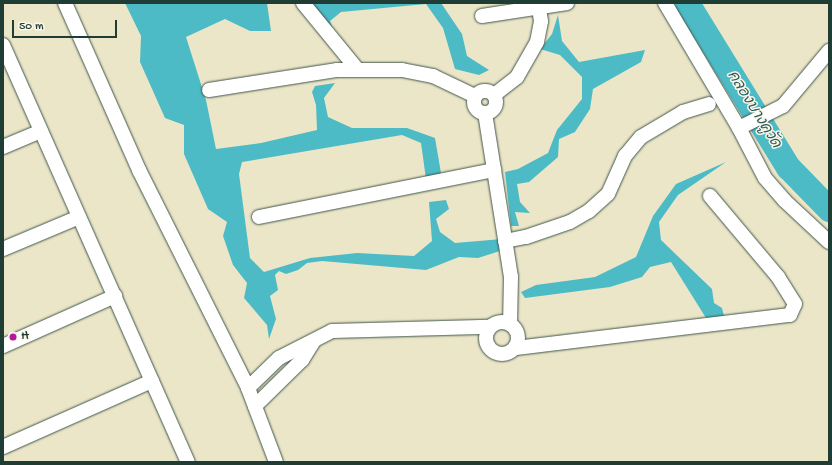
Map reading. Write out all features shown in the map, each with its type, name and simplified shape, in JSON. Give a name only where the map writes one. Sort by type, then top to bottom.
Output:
[{"type":"street","points":[[65,3],[139,170],[248,388],[276,462]]},
{"type":"street","points":[[303,3],[357,70]]},
{"type":"street","points":[[482,16],[538,5],[567,3]]},
{"type":"street","points":[[665,3],[743,126],[765,178],[785,201],[829,242]]},
{"type":"street","points":[[494,95],[517,77],[524,68],[537,42],[541,21],[538,5]]},
{"type":"street","points":[[4,48],[188,462]]},
{"type":"street","points":[[743,126],[783,106],[829,51]]},
{"type":"street","points":[[209,90],[337,70],[402,70],[433,76],[475,96]]},
{"type":"street","points":[[475,96],[485,91],[494,95],[496,100],[493,109],[484,113]]},
{"type":"street","points":[[475,96],[476,108],[484,113],[494,170],[515,240],[511,277],[510,324]]},
{"type":"street","points":[[515,240],[570,222],[589,211],[608,194],[625,156],[641,136],[683,112],[709,104]]},
{"type":"street","points":[[3,147],[41,131]]},
{"type":"street","points":[[259,217],[494,170]]},
{"type":"street","points":[[490,327],[486,342],[492,351],[507,354],[516,348],[790,315],[795,304],[778,276],[710,196]]},
{"type":"street","points":[[3,249],[80,217]]},
{"type":"street","points":[[3,346],[115,296]]},
{"type":"street","points":[[248,388],[279,358],[332,331],[490,327],[500,322],[510,324],[517,332],[516,348]]},
{"type":"street","points":[[255,406],[302,360],[314,341]]},
{"type":"street","points":[[3,447],[152,381]]},
{"type":"water","points":[[125,3],[267,3],[271,31],[250,31],[225,19],[186,37],[206,100],[216,149],[261,143],[317,130],[316,105],[312,92],[315,86],[335,83],[324,98],[328,117],[352,128],[407,128],[435,138],[441,173],[426,179],[421,143],[402,135],[242,162],[239,174],[250,258],[264,272],[310,258],[357,253],[414,256],[432,241],[429,202],[446,200],[449,209],[436,219],[440,232],[455,243],[502,239],[503,250],[478,258],[459,257],[426,270],[322,261],[307,263],[298,270],[286,274],[279,271],[275,275],[278,290],[270,296],[276,319],[269,339],[267,325],[244,298],[247,283],[233,265],[223,236],[227,222],[208,209],[184,154],[184,125],[165,118],[140,62],[141,36]]},
{"type":"water","points":[[307,3],[441,3],[462,34],[467,56],[489,70],[479,75],[455,69],[443,28],[426,4],[341,12],[330,21],[338,45]]},
{"type":"water","points":[[558,15],[562,41],[579,62],[645,50],[641,62],[593,89],[590,109],[575,132],[559,139],[558,157],[529,182],[517,184],[520,202],[530,213],[515,212],[519,226],[511,226],[505,172],[518,169],[548,153],[557,130],[582,99],[582,77],[560,55],[540,49],[552,34]]},
{"type":"water","points":[[726,162],[678,195],[659,222],[661,240],[712,289],[714,303],[722,308],[724,316],[706,318],[671,262],[650,267],[642,277],[610,287],[525,298],[521,292],[536,285],[595,277],[636,257],[653,216],[676,184]]},
{"type":"waterway","name":"คลองบางคูวัด","points":[[687,3],[788,167],[829,209]]},
{"type":"place","name":"H","points":[[13,337]]}]
